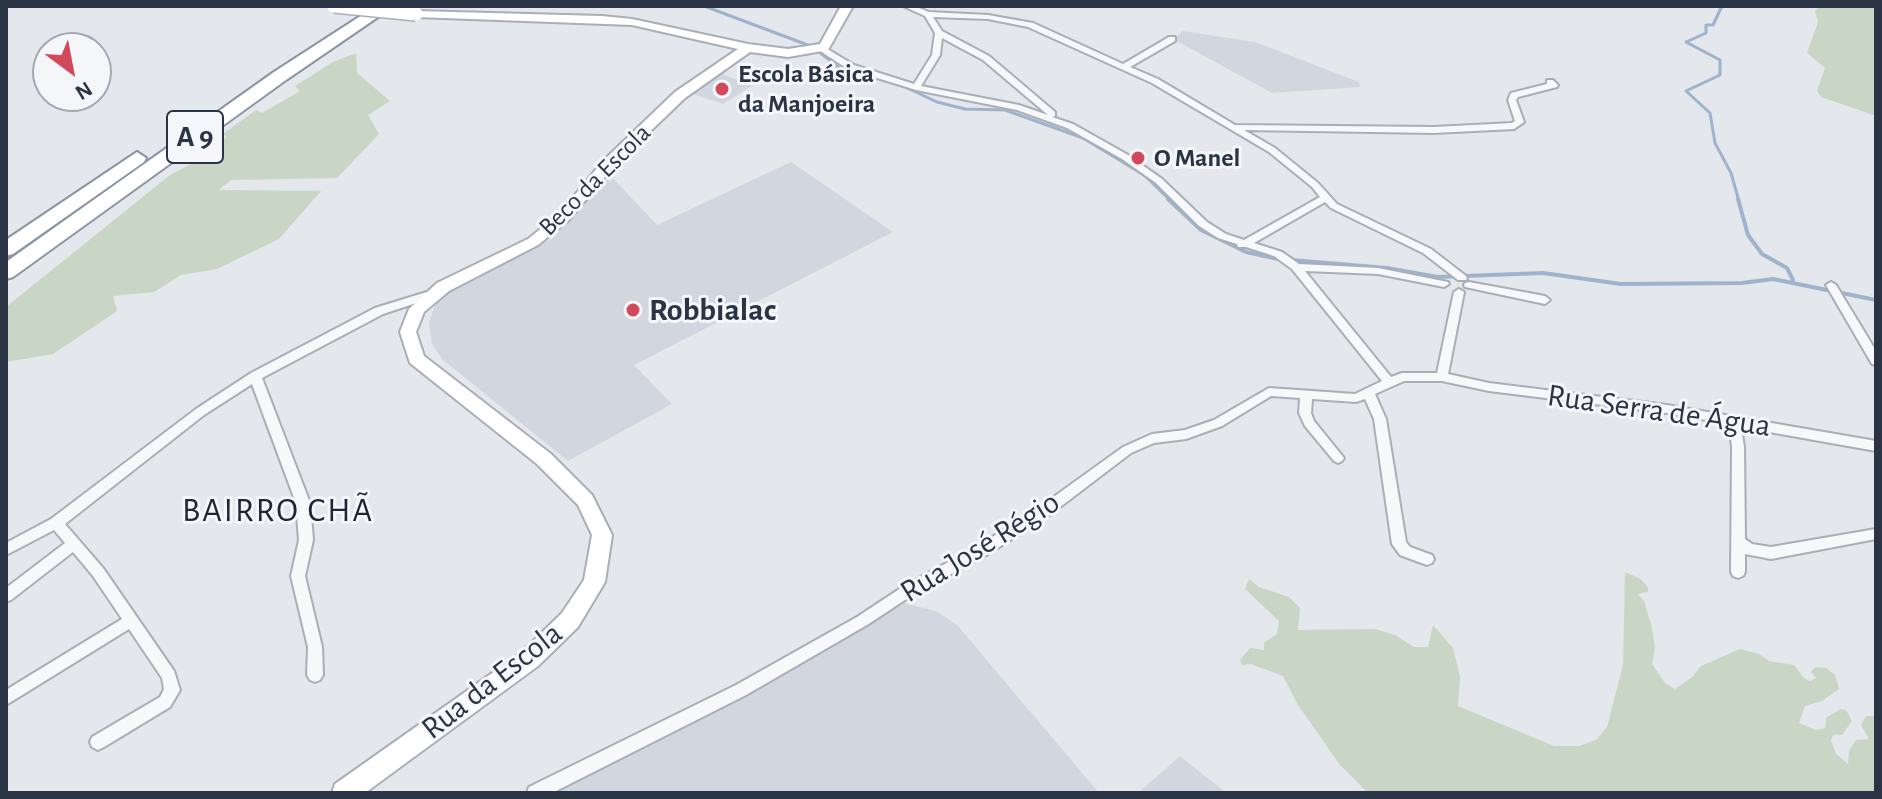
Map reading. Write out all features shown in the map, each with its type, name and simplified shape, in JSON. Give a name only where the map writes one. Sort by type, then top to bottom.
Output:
[{"type":"highway","name":"A 9","points":[[6,250],[258,73],[361,6]]},
{"type":"highway","name":"A 9","points":[[6,272],[280,76],[386,6]]},
{"type":"street","points":[[334,6],[416,14],[632,22],[748,48],[788,53],[815,50],[829,42],[847,6]]},
{"type":"street","points":[[907,6],[928,14],[988,17],[1030,25],[1155,81],[1237,127],[1315,185],[1325,198],[1342,210],[1427,251],[1462,282]]},
{"type":"street","points":[[916,87],[939,48],[939,33],[928,14]]},
{"type":"street","points":[[939,33],[986,58],[1036,102],[1159,181],[1203,224],[1242,245],[1291,263],[1378,271],[1444,284],[1462,282],[1545,300]]},
{"type":"street","points":[[1123,67],[1172,39]]},
{"type":"street","name":"Beco da Escola","points":[[430,295],[533,242],[564,217],[608,164],[680,95],[748,48]]},
{"type":"street","points":[[815,50],[851,67],[916,87],[1019,108],[1070,126]]},
{"type":"street","points":[[1237,127],[1434,130],[1514,126],[1520,122],[1512,100],[1514,95],[1554,85],[1550,82]]},
{"type":"street","points":[[1242,245],[1325,198]]},
{"type":"street","points":[[1291,263],[1389,382]]},
{"type":"street","points":[[1427,559],[1405,551],[1399,544],[1380,419],[1369,395],[1402,377],[1442,377],[1462,282]]},
{"type":"street","points":[[1831,285],[1876,361]]},
{"type":"street","points":[[6,549],[56,523],[200,412],[255,376],[379,311],[430,295]]},
{"type":"street","name":"Rua da Escola","points":[[344,793],[530,659],[570,620],[594,582],[602,535],[585,500],[544,459],[416,359],[408,332],[417,309],[430,295]]},
{"type":"street","points":[[255,376],[303,503],[306,540],[298,576],[315,647],[315,675]]},
{"type":"street","name":"Rua Serra de Água","points":[[1442,377],[1489,387],[1667,409],[1876,446]]},
{"type":"street","name":"Rua José Régio","points":[[535,793],[741,690],[862,621],[1046,510],[1127,450],[1152,439],[1186,434],[1218,423],[1269,392],[1356,398],[1369,395]]},
{"type":"street","points":[[1306,394],[1305,413],[1309,423],[1338,458]]},
{"type":"street","points":[[1734,420],[1738,447],[1738,572]]},
{"type":"street","points":[[56,523],[98,572],[169,676],[172,690],[165,702],[152,712],[98,742]]},
{"type":"street","points":[[1738,541],[1748,549],[1771,553],[1876,534]]},
{"type":"street","points":[[6,596],[74,543]]},
{"type":"street","points":[[6,698],[130,621]]},
{"type":"shaded area","points":[[1182,31],[1255,42],[1359,82],[1360,87],[1272,93],[1175,40]]},
{"type":"shaded area","name":"Escola Básica da Manjoeira","points":[[720,73],[752,86],[723,104],[690,93]]},
{"type":"shaded area","points":[[791,162],[893,232],[634,365],[672,404],[568,461],[442,359],[432,344],[429,322],[437,301],[452,288],[553,238],[609,174],[657,225]]},
{"type":"shaded area","points":[[905,603],[938,612],[957,625],[1099,793],[549,793],[724,707]]},
{"type":"shaded area","points":[[1180,756],[1226,793],[1138,793]]},
{"type":"green space","points":[[1819,6],[1876,6],[1876,116],[1821,97],[1817,91],[1825,68],[1807,53],[1818,22],[1815,12]]},
{"type":"green space","points":[[356,53],[357,73],[390,101],[368,115],[379,134],[337,178],[231,180],[219,190],[321,191],[279,239],[217,269],[181,275],[154,292],[113,296],[117,311],[53,354],[6,362],[6,307],[170,175],[191,164],[227,137],[223,134],[256,110],[262,113],[300,91],[295,86],[333,62]]},
{"type":"green space","points":[[1625,572],[1641,579],[1648,588],[1648,592],[1638,594],[1644,601],[1652,628],[1655,648],[1652,664],[1665,683],[1675,689],[1701,666],[1740,649],[1759,654],[1769,661],[1794,665],[1810,681],[1816,678],[1811,672],[1815,667],[1826,668],[1835,675],[1839,689],[1822,701],[1805,706],[1799,723],[1816,730],[1825,728],[1826,718],[1840,709],[1846,710],[1852,721],[1842,735],[1833,735],[1831,741],[1836,754],[1848,764],[1849,751],[1856,740],[1869,739],[1861,725],[1866,716],[1876,716],[1876,793],[1368,793],[1340,765],[1298,705],[1283,676],[1251,664],[1242,665],[1240,660],[1250,648],[1264,650],[1264,643],[1277,634],[1279,621],[1245,589],[1249,579],[1259,587],[1289,597],[1300,608],[1298,630],[1375,629],[1395,635],[1414,647],[1428,647],[1433,625],[1453,648],[1460,677],[1458,706],[1554,746],[1579,746],[1596,740],[1607,727],[1623,665]]},
{"type":"waterway","points":[[704,6],[813,47],[843,71],[881,79]]},
{"type":"waterway","points":[[1722,6],[1713,25],[1706,25],[1706,33],[1686,42],[1720,60],[1720,75],[1686,91],[1710,113],[1715,143],[1731,173],[1739,201]]},
{"type":"waterway","points":[[901,85],[937,102],[965,109],[1005,110],[1083,138],[1144,175],[1171,201]]},
{"type":"waterway","points":[[1168,199],[1201,230],[1246,252],[1283,260]]},
{"type":"waterway","points":[[1738,199],[1748,235],[1762,254],[1787,268],[1793,280]]},
{"type":"waterway","points":[[1292,260],[1387,268],[1438,277],[1543,273],[1621,284],[1742,283],[1773,279],[1876,300]]},
{"type":"place","name":"Escola Básica da Manjoeira","points":[[722,89]]},
{"type":"place","name":"O Manel","points":[[1138,158]]},
{"type":"place","name":"Robbialac","points":[[633,310]]},
{"type":"district","name":"BAIRRO CHÃ","points":[[278,511]]}]
